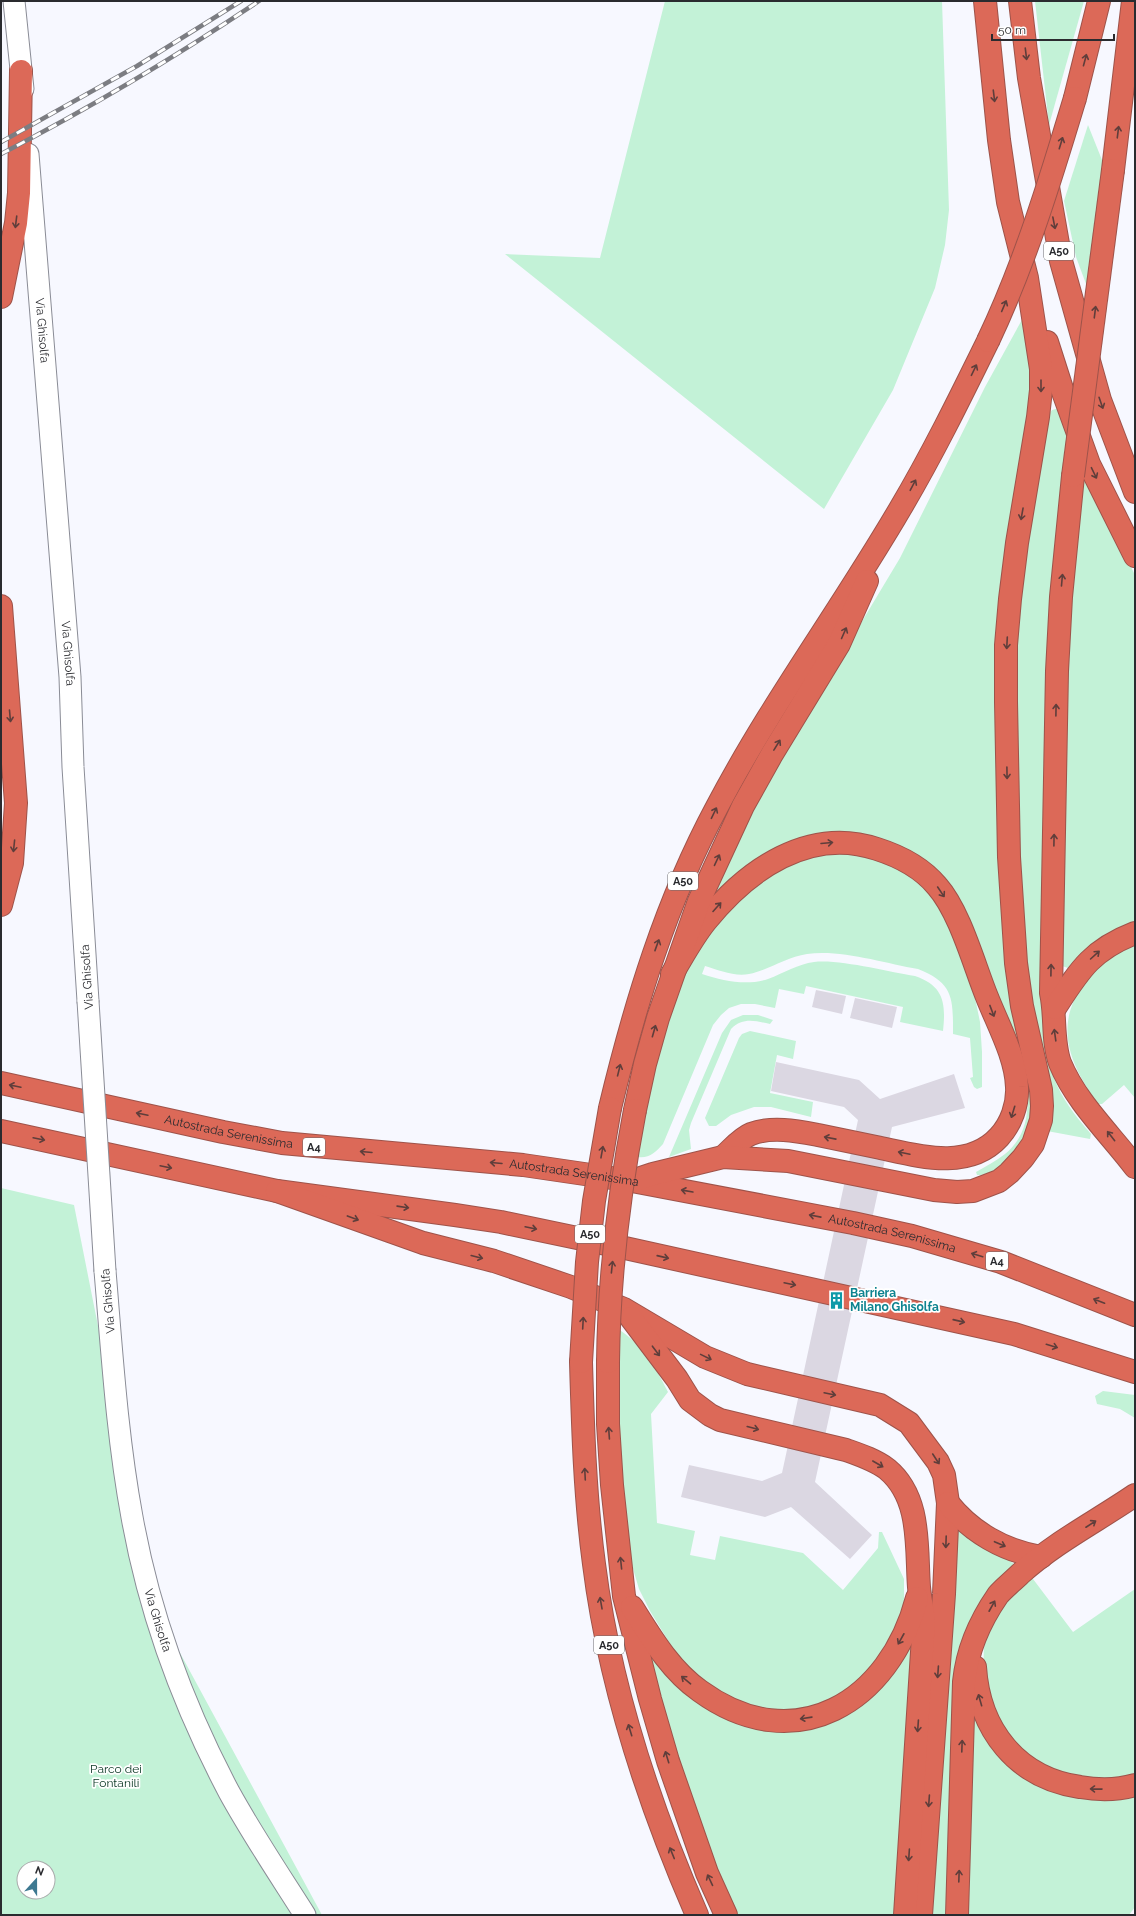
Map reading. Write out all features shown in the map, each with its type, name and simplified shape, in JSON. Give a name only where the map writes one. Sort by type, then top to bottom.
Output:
[{"type":"highway","points":[[985,1],[998,126],[1008,202],[1027,278],[1063,392],[1089,464],[1135,556]]},
{"type":"highway","name":"A50","points":[[1020,1],[1028,78],[1061,261],[1100,400],[1135,492]]},
{"type":"highway","name":"A50","points":[[697,1915],[667,1841],[648,1787],[628,1721],[605,1628],[594,1565],[586,1495],[581,1362],[587,1262],[594,1201],[610,1108],[636,1008],[649,968],[676,895],[710,821],[744,757],[792,678],[900,509],[957,404],[988,341],[1015,280],[1054,167],[1075,98],[1099,1]]},
{"type":"highway","points":[[1133,1],[1113,170],[1073,476],[1061,597],[1057,671],[1051,993],[1055,1008],[1054,1032],[1060,1062],[1079,1096],[1135,1167]]},
{"type":"highway","points":[[1,297],[17,216],[21,71]]},
{"type":"highway","points":[[632,1181],[723,1156],[788,1161],[934,1190],[957,1192],[973,1191],[999,1181],[1023,1158],[1037,1134],[1041,1113],[1041,1090],[1022,1006],[1016,963],[1009,857],[1006,702],[1006,645],[1010,599],[1017,543],[1041,390],[1040,361],[1027,278]]},
{"type":"highway","points":[[726,1915],[707,1873],[668,1761],[644,1677],[624,1596],[612,1485],[608,1424],[608,1315],[619,1207],[635,1110],[645,1064],[672,974],[699,901],[739,814],[772,754],[839,644],[900,509]]},
{"type":"highway","points":[[1,606],[16,803],[12,863],[1,905]]},
{"type":"highway","points":[[672,974],[693,939],[719,905],[769,862],[810,845],[828,842],[868,846],[888,852],[907,862],[923,872],[938,888],[959,925],[1011,1058],[1017,1087],[1013,1115],[1000,1136],[992,1144],[971,1154],[956,1158],[931,1159],[813,1134],[781,1130],[761,1131],[748,1135],[723,1156]]},
{"type":"highway","points":[[1055,1008],[1080,971],[1094,956],[1108,945],[1135,933]]},
{"type":"highway","name":"Autostrada Serenissima","points":[[1,1083],[223,1132],[282,1143],[523,1165],[632,1181],[912,1236],[1001,1262],[1135,1315]]},
{"type":"highway","points":[[1,1131],[277,1191],[462,1216],[625,1248],[1014,1334],[1135,1372]]},
{"type":"highway","points":[[277,1191],[423,1243],[494,1261],[533,1273],[624,1309],[705,1357],[747,1374],[880,1405],[909,1423],[938,1462],[944,1475],[948,1503],[944,1594],[921,1915]]},
{"type":"highway","points":[[624,1309],[677,1379],[690,1400],[710,1415],[720,1420],[798,1440],[846,1450],[871,1460],[888,1470],[899,1481],[910,1504],[916,1525],[920,1589],[924,1621],[905,1915]]},
{"type":"highway","points":[[957,1915],[964,1682],[966,1662],[973,1640],[998,1595],[1041,1557],[1135,1495]]},
{"type":"highway","points":[[948,1503],[967,1524],[987,1538],[1028,1555],[1041,1557]]},
{"type":"highway","points":[[624,1596],[668,1660],[680,1675],[699,1691],[730,1709],[747,1715],[764,1719],[789,1720],[813,1717],[832,1712],[848,1703],[874,1681],[885,1667],[910,1623],[920,1589]]},
{"type":"highway","points":[[973,1640],[976,1683],[980,1701],[993,1732],[1013,1757],[1038,1774],[1052,1781],[1071,1786],[1112,1789],[1135,1785]]},
{"type":"street","name":"Via Ghisolfa","points":[[14,1],[70,677],[72,767],[105,1271],[117,1412],[123,1462],[132,1518],[153,1603],[186,1698],[210,1752],[252,1832],[305,1915]]},
{"type":"green space","points":[[665,1],[942,1],[949,210],[945,245],[935,288],[893,390],[824,509],[505,254],[600,258]]},
{"type":"green space","points":[[1035,1],[1084,1],[1049,125]]},
{"type":"green space","points":[[1088,125],[1106,170],[1089,292],[1076,257],[1064,201]]},
{"type":"green space","points":[[1024,316],[1033,385],[1000,630],[1034,1116],[1023,1144],[1018,1152],[995,1170],[982,1175],[977,1175],[976,1172],[995,1161],[1014,1146],[1024,1126],[1027,1094],[1024,1071],[965,920],[861,835],[718,893],[715,890],[731,850],[798,728],[900,558],[985,387]]},
{"type":"green space","points":[[1052,410],[1060,410],[1069,442],[1044,1013],[1047,1049],[1054,1079],[1069,1106],[1091,1134],[1090,1139],[1047,1131],[1038,1046],[1021,927],[1015,674],[1020,591],[1033,497],[1049,414]]},
{"type":"green space","points":[[1085,475],[1135,575],[1135,923],[1068,968],[1062,966],[1067,643],[1077,524]]},
{"type":"green space","points":[[825,851],[878,857],[918,881],[934,898],[948,921],[963,959],[974,993],[980,1022],[982,1087],[977,1089],[974,1087],[970,1078],[973,1077],[970,1038],[953,1034],[953,1011],[949,994],[945,986],[930,974],[918,969],[862,957],[833,953],[807,954],[764,970],[744,975],[727,973],[705,966],[702,974],[735,982],[752,982],[768,979],[791,969],[814,962],[837,962],[915,976],[932,985],[941,997],[944,1012],[943,1031],[900,1022],[903,1007],[806,986],[804,994],[779,989],[775,1008],[755,1004],[741,1004],[729,1008],[713,1025],[663,1144],[649,1156],[637,1157],[657,1053],[681,979],[706,936],[726,912],[772,872]]},
{"type":"green space","points":[[1135,940],[1135,1098],[1124,1085],[1102,1104],[1098,1104],[1088,1089],[1073,1060],[1067,1030],[1069,1015],[1075,999],[1096,965],[1106,957]]},
{"type":"green space","points":[[743,1015],[758,1015],[773,1020],[770,1024],[745,1021],[731,1029],[691,1123],[689,1130],[691,1149],[669,1157],[722,1033],[731,1020]]},
{"type":"green space","points":[[750,1031],[796,1041],[793,1059],[777,1055],[770,1093],[813,1102],[811,1117],[771,1107],[754,1107],[731,1115],[716,1126],[709,1126],[705,1118],[739,1038],[742,1034]]},
{"type":"green space","name":"Parco dei Fontanili","points":[[1,1188],[74,1205],[153,1603],[322,1915],[1,1915]]},
{"type":"green space","points":[[618,1329],[635,1342],[648,1357],[668,1392],[651,1414],[657,1523],[695,1531],[690,1555],[715,1560],[720,1536],[803,1553],[843,1590],[878,1548],[879,1532],[882,1532],[904,1579],[904,1601],[900,1620],[869,1672],[829,1704],[788,1712],[751,1708],[699,1681],[680,1660],[650,1611],[639,1589],[631,1562],[617,1429]]},
{"type":"green space","points":[[1103,1391],[1135,1395],[1135,1418],[1120,1409],[1097,1404],[1095,1396]]},
{"type":"green space","points":[[959,1525],[1014,1564],[1015,1568],[988,1597],[974,1616],[958,1651],[950,1915],[929,1915],[955,1528]]},
{"type":"green space","points":[[1030,1575],[1073,1632],[1135,1589],[1135,1774],[1109,1779],[1084,1778],[1060,1773],[1038,1762],[1020,1748],[1004,1729],[993,1707],[986,1681],[984,1669],[984,1649],[986,1636],[996,1615]]},
{"type":"green space","points":[[916,1638],[897,1915],[734,1915],[682,1785],[646,1643],[678,1683],[800,1728],[903,1652]]},
{"type":"green space","points":[[971,1710],[1009,1763],[1135,1791],[1135,1907],[1129,1915],[965,1915]]},
{"type":"building","points":[[816,990],[846,996],[842,1014],[812,1007]]},
{"type":"building","points":[[855,998],[897,1007],[892,1028],[850,1018]]},
{"type":"building","points":[[776,1062],[859,1080],[880,1099],[954,1074],[965,1108],[892,1127],[815,1482],[872,1535],[850,1559],[791,1507],[765,1517],[681,1497],[689,1465],[762,1481],[782,1473],[858,1120],[844,1107],[771,1091]]},
{"type":"railway","points":[[1,142],[137,66],[241,1]]},
{"type":"railway","points":[[1,154],[132,81],[259,1]]},
{"type":"place","name":"Barriera Milano Ghisolfa","points":[[837,1300]]}]
